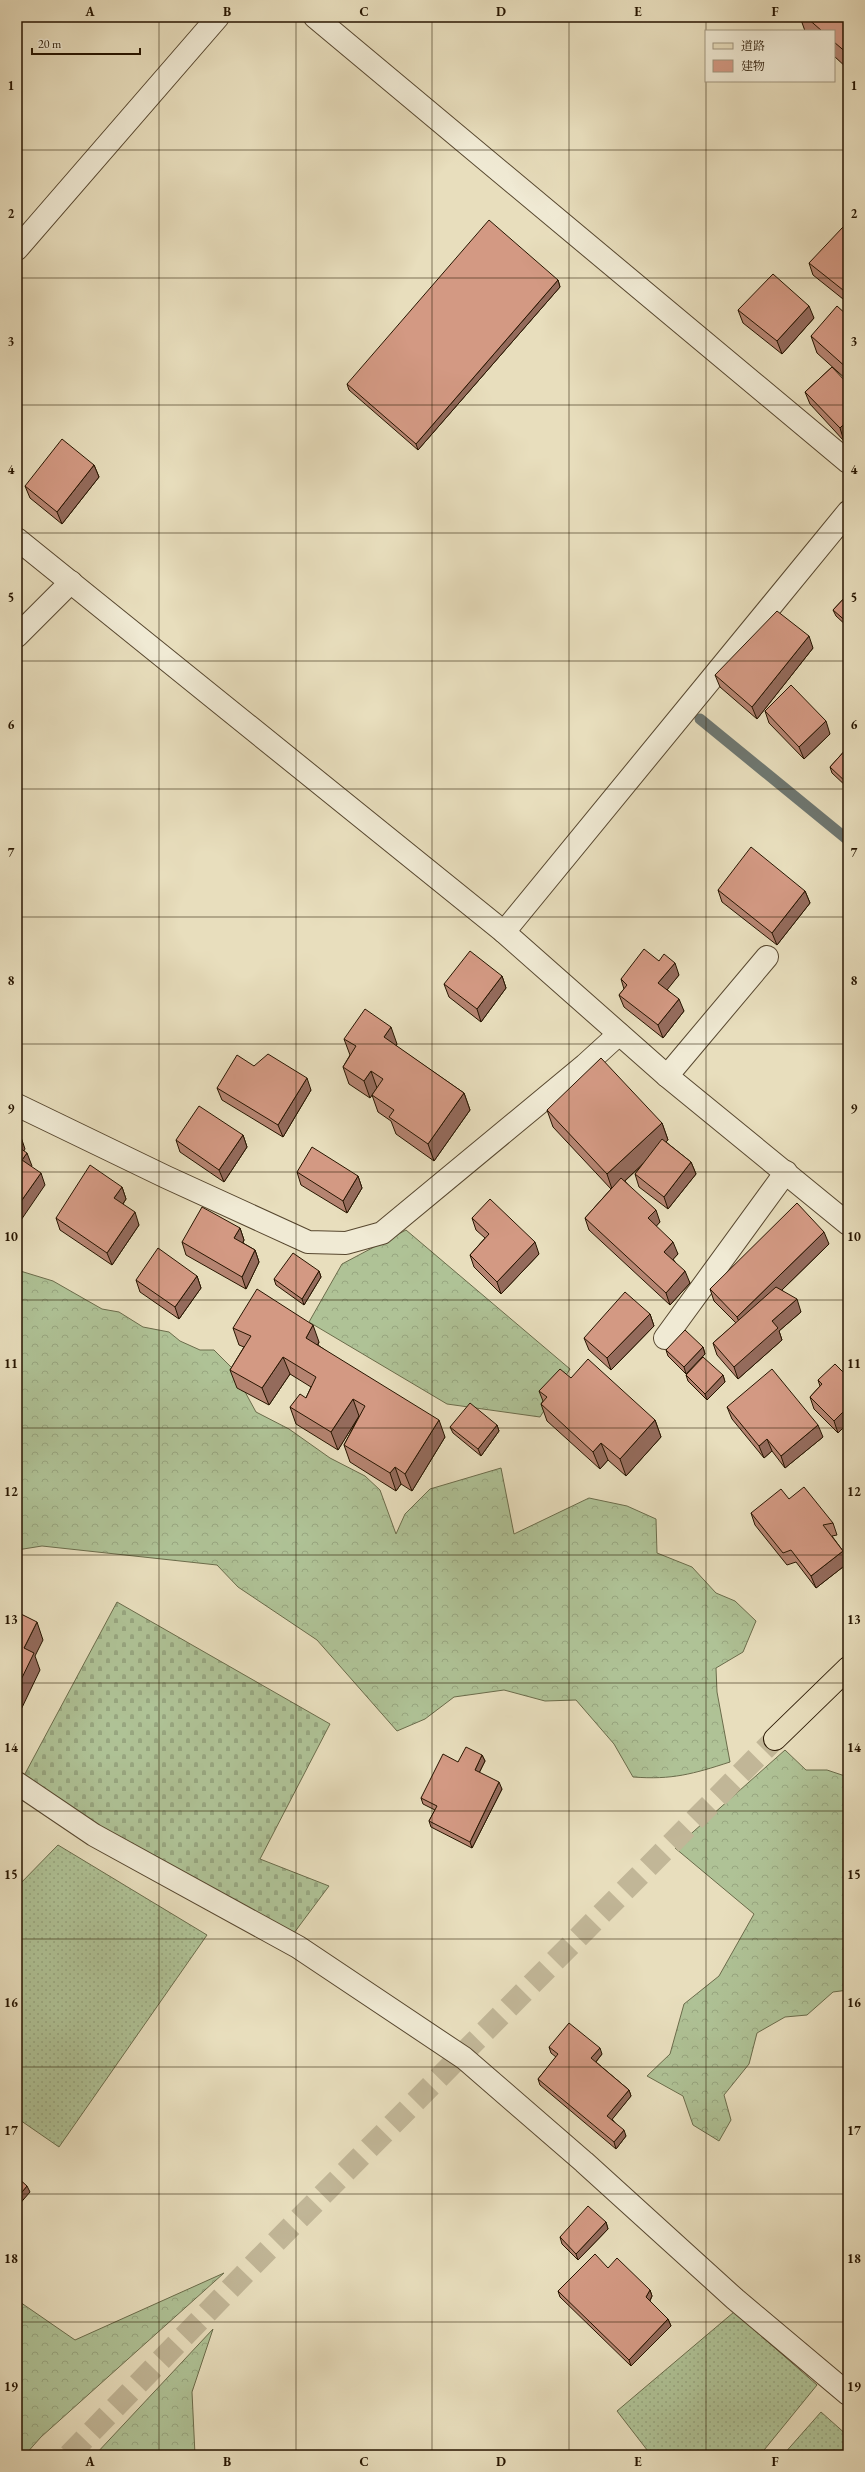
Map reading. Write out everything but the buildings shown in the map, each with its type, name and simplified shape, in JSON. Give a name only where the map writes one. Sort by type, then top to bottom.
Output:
[{"type":"main road","points":[[775,1739],[848,1668]]},
{"type":"street","points":[[17,249],[218,17]]},
{"type":"street","points":[[315,17],[848,462]]},
{"type":"street","points":[[504,932],[848,512]]},
{"type":"street","points":[[17,539],[504,932],[667,1076],[848,1224]]},
{"type":"street","points":[[17,636],[70,582]]},
{"type":"street","points":[[667,1076],[767,957]]},
{"type":"street","points":[[17,1105],[166,1177],[308,1242],[346,1243],[382,1233],[549,1096],[619,1034]]},
{"type":"street","points":[[665,1338],[786,1172]]},
{"type":"street","points":[[17,1784],[94,1835],[298,1947],[464,2058],[584,2162],[735,2299],[848,2394]]},
{"type":"green space","points":[[406,1230],[570,1369],[540,1417],[447,1404],[309,1322],[342,1264]]},
{"type":"green space","points":[[17,1270],[53,1281],[102,1309],[119,1312],[143,1327],[169,1332],[180,1341],[200,1350],[214,1350],[232,1368],[256,1412],[289,1429],[330,1458],[365,1476],[380,1490],[396,1534],[405,1514],[430,1489],[501,1468],[514,1534],[589,1498],[627,1506],[656,1519],[657,1553],[692,1567],[716,1593],[735,1601],[756,1621],[743,1652],[716,1668],[717,1692],[730,1762],[705,1770],[671,1777],[633,1777],[614,1744],[576,1700],[545,1701],[504,1690],[454,1697],[425,1719],[397,1731],[317,1640],[238,1587],[217,1565],[42,1546],[17,1550]]},
{"type":"green space","points":[[117,1602],[330,1724],[260,1859],[329,1886],[294,1933],[19,1785]]},
{"type":"green space","points":[[785,1750],[806,1770],[827,1770],[848,1777],[848,1990],[833,1992],[807,2015],[785,2017],[757,2033],[749,2064],[724,2095],[731,2120],[719,2141],[693,2125],[683,2096],[647,2076],[670,2054],[684,2004],[719,1976],[754,1914],[675,1848]]},
{"type":"green space","points":[[58,1845],[207,1935],[59,2147],[17,2118],[17,1887]]},
{"type":"green space","points":[[224,2273],[41,2437],[25,2455],[17,2455],[17,2300],[75,2340]]},
{"type":"green space","points":[[734,2312],[817,2385],[760,2455],[651,2455],[617,2411]]},
{"type":"green space","points":[[213,2329],[192,2392],[195,2455],[95,2455]]},
{"type":"green space","points":[[821,2412],[848,2436],[848,2455],[783,2455]]},
{"type":"waterway","points":[[700,719],[848,840]]},
{"type":"tunnel","points":[[69,2455],[259,2259],[775,1739]]}]
